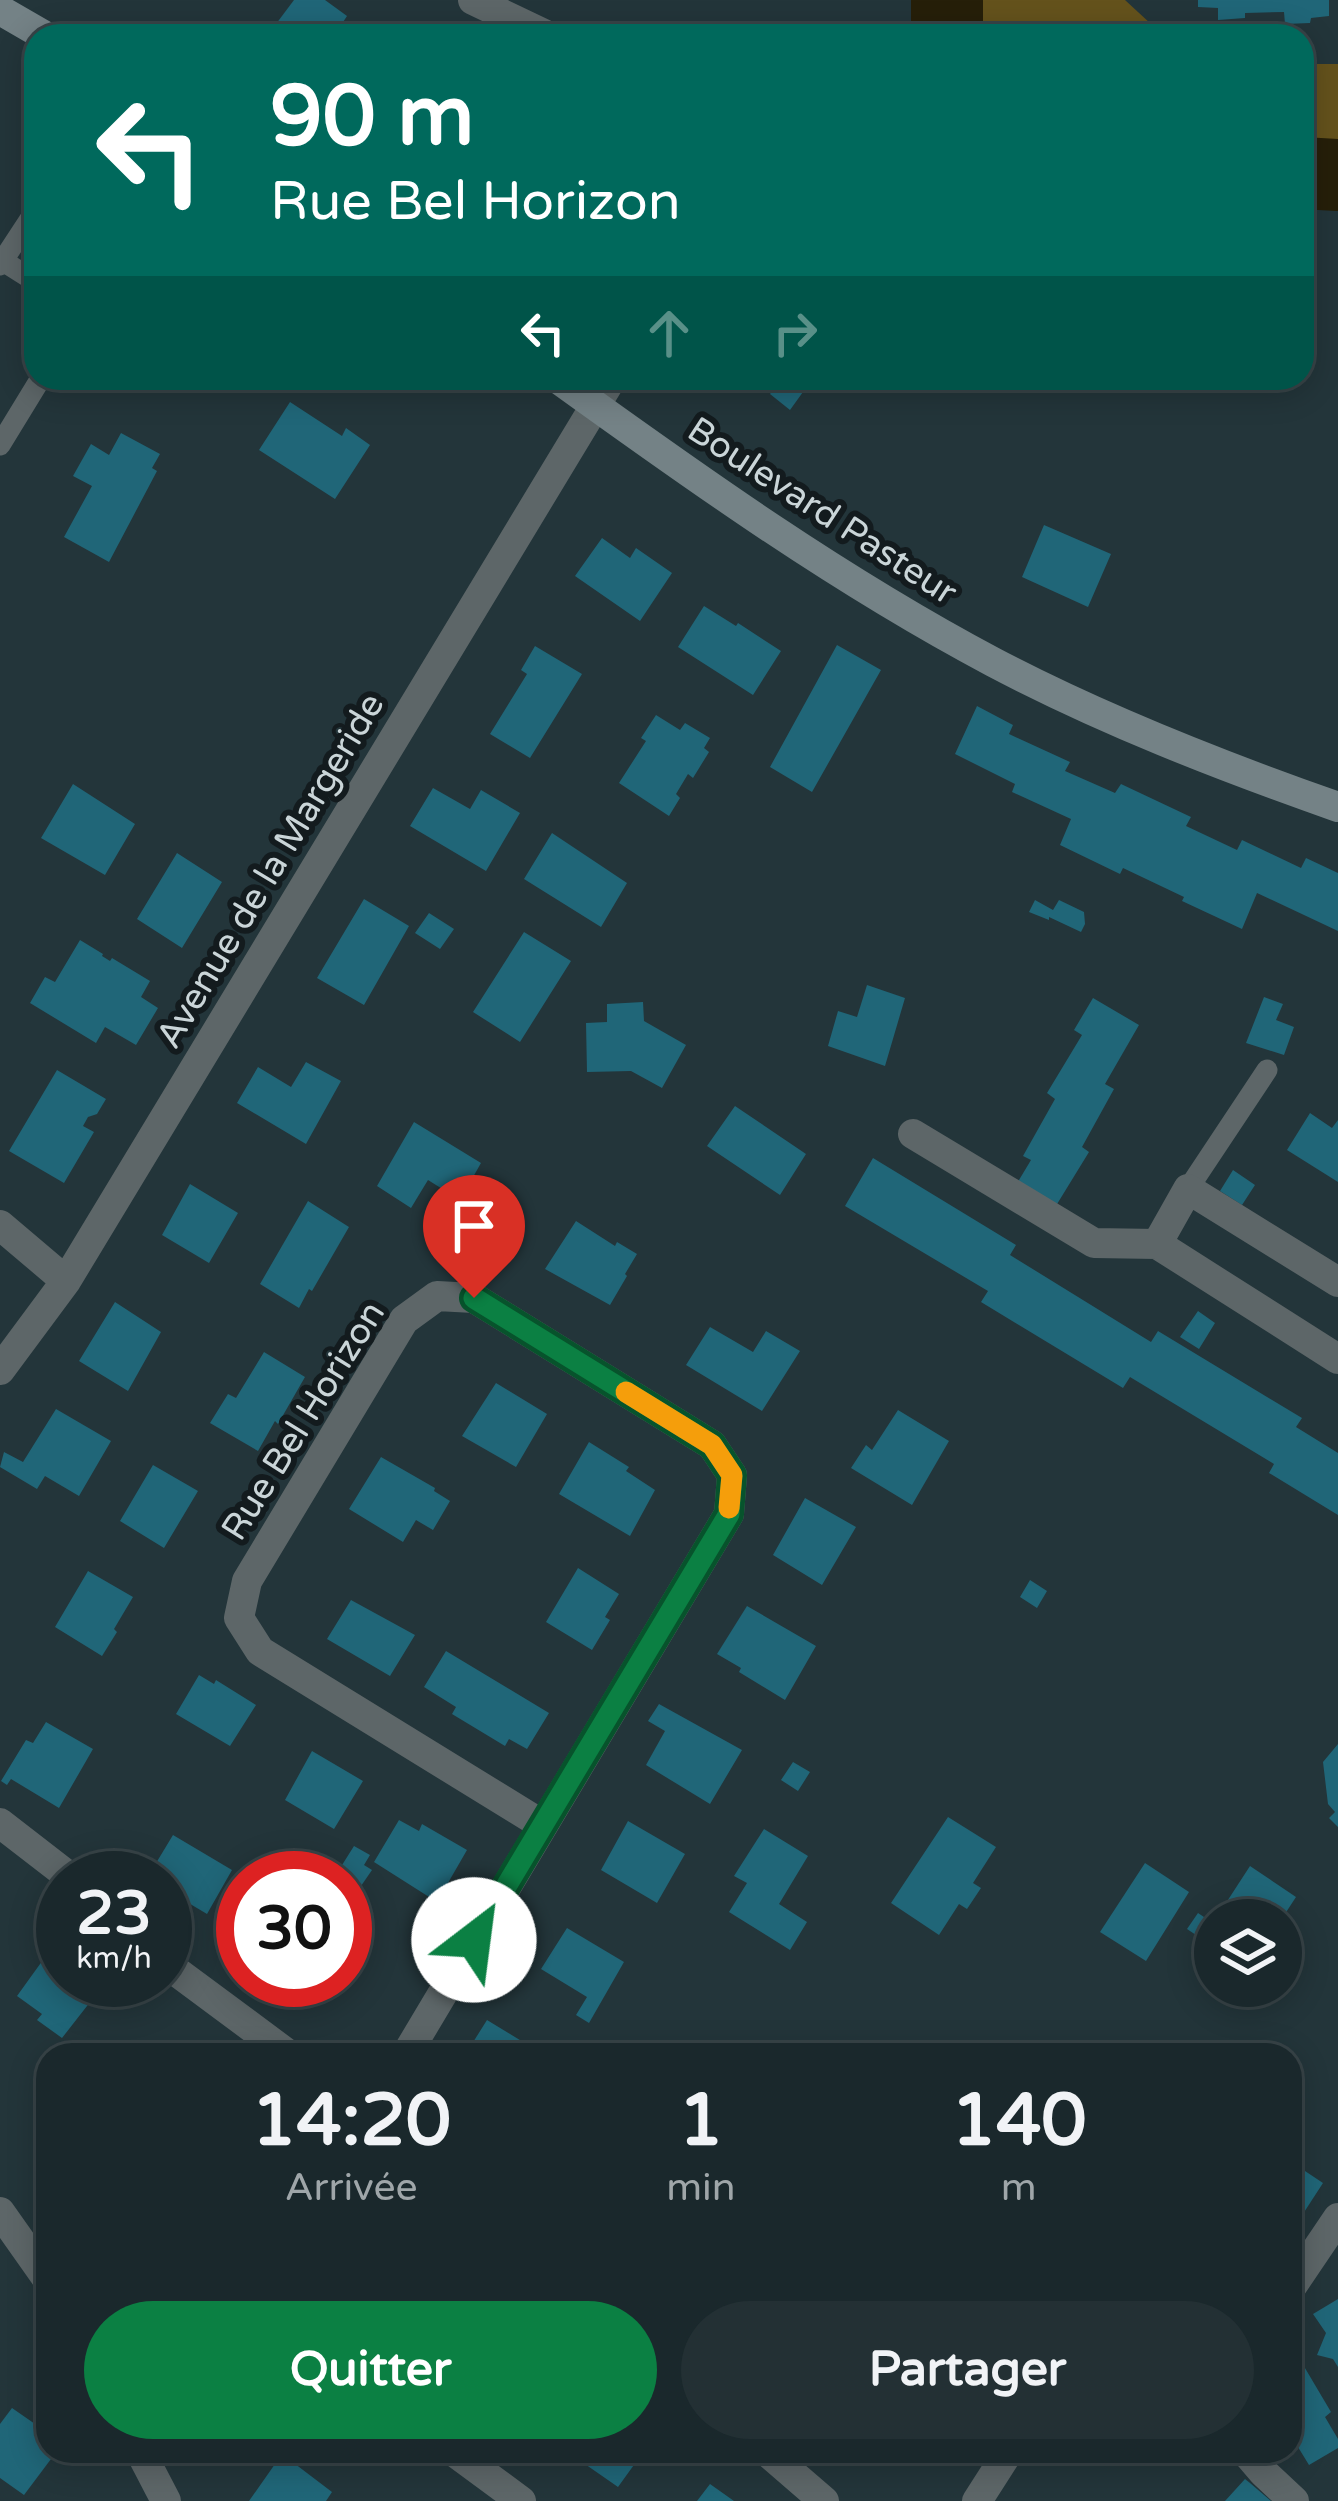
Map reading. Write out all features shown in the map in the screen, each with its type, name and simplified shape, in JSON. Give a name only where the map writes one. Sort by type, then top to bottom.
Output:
[{"type":"main road","name":"Boulevard Pasteur","points":[[574,390],[666,458],[835,570],[991,661],[1120,723],[1338,807]]},
{"type":"street","points":[[473,0],[522,24]]},
{"type":"street","name":"Avenue de la Margeride","points":[[0,1370],[66,1282],[605,390]]},
{"type":"street","points":[[913,1134],[1094,1243],[1156,1244],[1338,1359]]},
{"type":"street","points":[[1156,1244],[1188,1189],[1338,1282]]},
{"type":"street","points":[[0,1226],[66,1282]]},
{"type":"street","name":"Rue Bel Horizon","points":[[413,2043],[729,1514],[732,1475],[712,1445],[494,1310],[474,1298],[436,1296],[404,1320],[248,1581],[239,1618],[260,1652],[542,1824]]},
{"type":"street","points":[[0,1823],[36,1851]]},
{"type":"street","points":[[192,1983],[273,2043]]},
{"type":"street","points":[[0,2212],[36,2263]]},
{"type":"street","points":[[1302,2271],[1338,2218]]},
{"type":"street","points":[[146,2463],[166,2501]]},
{"type":"street","points":[[469,2463],[521,2501]]},
{"type":"street","points":[[780,2463],[824,2501]]},
{"type":"street","points":[[976,2501],[1001,2463]]},
{"type":"street","points":[[1255,2463],[1294,2501]]},
{"type":"lane","points":[[1,261],[24,227]]},
{"type":"lane","points":[[0,445],[34,390]]},
{"type":"lane","points":[[1188,1189],[1268,1070]]},
{"type":"shaded area","points":[[947,0],[1125,0],[1151,24],[947,24]]},
{"type":"shaded area","points":[[1314,64],[1338,64],[1338,175],[1314,174]]},
{"type":"building","points":[[294,0],[325,0],[347,16],[342,24],[276,24]]},
{"type":"building","points":[[1198,0],[1329,0],[1329,16],[1285,24],[1284,12],[1245,13],[1245,18],[1218,20],[1218,8],[1198,7]]},
{"type":"building","points":[[773,390],[803,392],[790,410],[770,394]]},
{"type":"building","points":[[290,402],[342,436],[346,428],[370,445],[335,499],[259,450]]},
{"type":"building","points":[[121,433],[160,454],[152,468],[157,471],[109,562],[64,537],[92,486],[73,476],[91,444],[109,455]]},
{"type":"building","points":[[1044,525],[1111,554],[1088,607],[1022,577]]},
{"type":"building","points":[[602,538],[630,558],[636,548],[672,573],[640,621],[575,576]]},
{"type":"building","points":[[704,606],[781,651],[753,695],[678,647]]},
{"type":"building","points":[[837,645],[881,670],[812,792],[770,767]]},
{"type":"building","points":[[535,646],[582,674],[530,758],[490,734],[527,674],[521,670]]},
{"type":"building","points":[[977,706],[1013,725],[1009,734],[1070,762],[1065,771],[1115,793],[1121,784],[1191,817],[1186,826],[1237,850],[1242,840],[1301,868],[1306,858],[1338,873],[1338,931],[1257,893],[1242,929],[1123,868],[1120,874],[1060,845],[1071,819],[1012,792],[1015,784],[955,754]]},
{"type":"building","points":[[656,715],[680,730],[685,723],[710,738],[704,748],[709,752],[693,778],[688,774],[669,816],[619,783],[646,741],[641,738]]},
{"type":"building","points":[[73,784],[135,824],[105,875],[41,838]]},
{"type":"building","points":[[433,788],[470,809],[481,790],[520,813],[486,871],[410,826]]},
{"type":"building","points":[[552,833],[627,883],[601,927],[524,879]]},
{"type":"building","points":[[177,853],[222,882],[182,948],[137,919]]},
{"type":"building","points":[[364,899],[409,926],[364,1005],[317,978]]},
{"type":"building","points":[[1035,900],[1053,910],[1059,900],[1084,912],[1081,932],[1029,912]]},
{"type":"building","points":[[429,913],[454,929],[440,949],[415,933]]},
{"type":"building","points":[[524,932],[571,961],[520,1042],[473,1012]]},
{"type":"building","points":[[80,940],[150,981],[141,997],[158,1008],[136,1045],[105,1027],[96,1043],[30,1003],[45,977],[55,982]]},
{"type":"building","points":[[867,985],[905,998],[885,1066],[828,1046],[838,1011],[857,1017]]},
{"type":"building","points":[[1264,997],[1283,1004],[1276,1020],[1294,1027],[1284,1055],[1246,1043]]},
{"type":"building","points":[[1093,998],[1139,1025],[1105,1084],[1114,1089],[1082,1147],[1089,1152],[1054,1209],[1016,1185],[1031,1160],[1023,1156],[1055,1099],[1047,1093],[1082,1035],[1074,1030]]},
{"type":"building","points":[[643,1002],[644,1021],[686,1045],[662,1088],[631,1071],[587,1072],[586,1023],[607,1022],[607,1004]]},
{"type":"building","points":[[306,1062],[341,1081],[306,1144],[237,1103],[258,1067],[291,1087]]},
{"type":"building","points":[[57,1070],[106,1099],[83,1126],[94,1132],[64,1183],[9,1151]]},
{"type":"building","points":[[735,1106],[806,1154],[780,1195],[707,1146]]},
{"type":"building","points":[[1310,1113],[1332,1128],[1338,1120],[1338,1182],[1287,1150]]},
{"type":"building","points":[[414,1122],[481,1163],[460,1200],[428,1180],[411,1208],[377,1186]]},
{"type":"building","points":[[873,1158],[1016,1245],[1010,1255],[1151,1342],[1158,1331],[1302,1418],[1296,1427],[1338,1453],[1338,1515],[1269,1473],[1274,1464],[1130,1377],[1123,1388],[981,1302],[988,1291],[845,1206]]},
{"type":"building","points":[[1233,1170],[1255,1185],[1242,1205],[1220,1191]]},
{"type":"building","points":[[190,1184],[238,1213],[209,1263],[162,1235]]},
{"type":"building","points":[[308,1201],[349,1227],[299,1308],[260,1284]]},
{"type":"building","points":[[576,1221],[637,1254],[610,1305],[545,1269]]},
{"type":"building","points":[[115,1302],[161,1332],[128,1391],[79,1361]]},
{"type":"building","points":[[1198,1311],[1215,1323],[1199,1349],[1180,1337]]},
{"type":"building","points":[[710,1327],[753,1352],[766,1331],[800,1351],[762,1411],[686,1365]]},
{"type":"building","points":[[264,1352],[305,1377],[258,1451],[210,1423],[228,1394],[236,1398]]},
{"type":"building","points":[[496,1383],[547,1414],[516,1467],[462,1436]]},
{"type":"building","points":[[56,1409],[111,1441],[79,1496],[45,1476],[37,1489],[0,1467],[4,1452],[23,1462]]},
{"type":"building","points":[[898,1410],[949,1441],[912,1505],[851,1468],[866,1445],[872,1450]]},
{"type":"building","points":[[589,1442],[655,1490],[630,1536],[559,1494]]},
{"type":"building","points":[[381,1457],[450,1501],[433,1530],[416,1520],[403,1542],[349,1509]]},
{"type":"building","points":[[153,1465],[198,1491],[164,1548],[120,1521]]},
{"type":"building","points":[[805,1498],[856,1527],[822,1585],[773,1555]]},
{"type":"building","points":[[578,1568],[619,1594],[592,1650],[546,1622]]},
{"type":"building","points":[[88,1571],[133,1597],[102,1656],[55,1627]]},
{"type":"building","points":[[1030,1580],[1047,1591],[1037,1608],[1020,1597]]},
{"type":"building","points":[[351,1600],[415,1635],[390,1676],[327,1639]]},
{"type":"building","points":[[747,1606],[816,1646],[785,1700],[717,1654]]},
{"type":"building","points":[[446,1651],[549,1713],[527,1749],[509,1739],[505,1746],[452,1714],[456,1707],[424,1687]]},
{"type":"building","points":[[199,1675],[256,1705],[230,1746],[176,1714]]},
{"type":"building","points":[[659,1704],[742,1750],[710,1804],[646,1765],[665,1731],[648,1721]]},
{"type":"building","points":[[46,1722],[93,1749],[59,1808],[11,1779],[7,1785],[1,1781],[26,1740],[33,1743]]},
{"type":"building","points":[[1338,1744],[1338,1827],[1329,1818],[1335,1812],[1328,1804],[1323,1762]]},
{"type":"building","points":[[312,1751],[363,1781],[334,1829],[285,1800]]},
{"type":"building","points":[[793,1762],[810,1772],[798,1791],[781,1780]]},
{"type":"building","points":[[948,1817],[996,1847],[973,1883],[981,1888],[967,1909],[959,1904],[939,1935],[891,1903]]},
{"type":"building","points":[[399,1820],[419,1831],[422,1824],[467,1850],[437,1902],[374,1862]]},
{"type":"building","points":[[628,1821],[685,1854],[657,1903],[601,1870]]},
{"type":"building","points":[[764,1829],[808,1856],[779,1904],[807,1922],[790,1950],[729,1912],[747,1883],[734,1876]]},
{"type":"building","points":[[173,1835],[216,1861],[216,1898],[207,1914],[192,1905],[192,1851],[163,1851]]},
{"type":"building","points":[[1145,1863],[1189,1892],[1146,1961],[1100,1932]]},
{"type":"building","points":[[1250,1866],[1296,1897],[1295,1899],[1229,1899]]},
{"type":"building","points":[[567,1928],[624,1962],[589,2023],[576,2015],[587,1997],[541,1969]]},
{"type":"building","points":[[36,1970],[36,2007],[86,2007],[62,2038],[37,2020],[42,2014],[17,1996]]},
{"type":"building","points":[[487,2020],[525,2043],[473,2043]]},
{"type":"building","points":[[1302,2169],[1323,2183],[1302,2215]]},
{"type":"building","points":[[1338,2299],[1338,2367],[1333,2359],[1317,2355],[1326,2333],[1313,2314]]},
{"type":"building","points":[[1302,2363],[1331,2412],[1325,2417],[1338,2439],[1338,2448],[1309,2465],[1302,2454]]},
{"type":"building","points":[[12,2408],[36,2425],[36,2463],[48,2463],[24,2495],[0,2478],[0,2424]]},
{"type":"building","points":[[276,2463],[294,2463],[332,2492],[326,2501],[249,2501]]},
{"type":"building","points":[[583,2463],[635,2463],[618,2487]]},
{"type":"building","points":[[1245,2479],[1250,2483],[1271,2501],[1225,2501]]},
{"type":"building","points":[[710,2484],[734,2501],[697,2501]]},
{"type":"waterway","points":[[947,0],[947,24]]},
{"type":"waterway","points":[[1314,174],[1338,175]]},
{"type":"slow traffic","points":[[626,1392],[712,1445],[732,1475],[729,1508]]},
{"type":"route","points":[[474,1298],[712,1445],[732,1475],[729,1514],[474,1940]]}]
